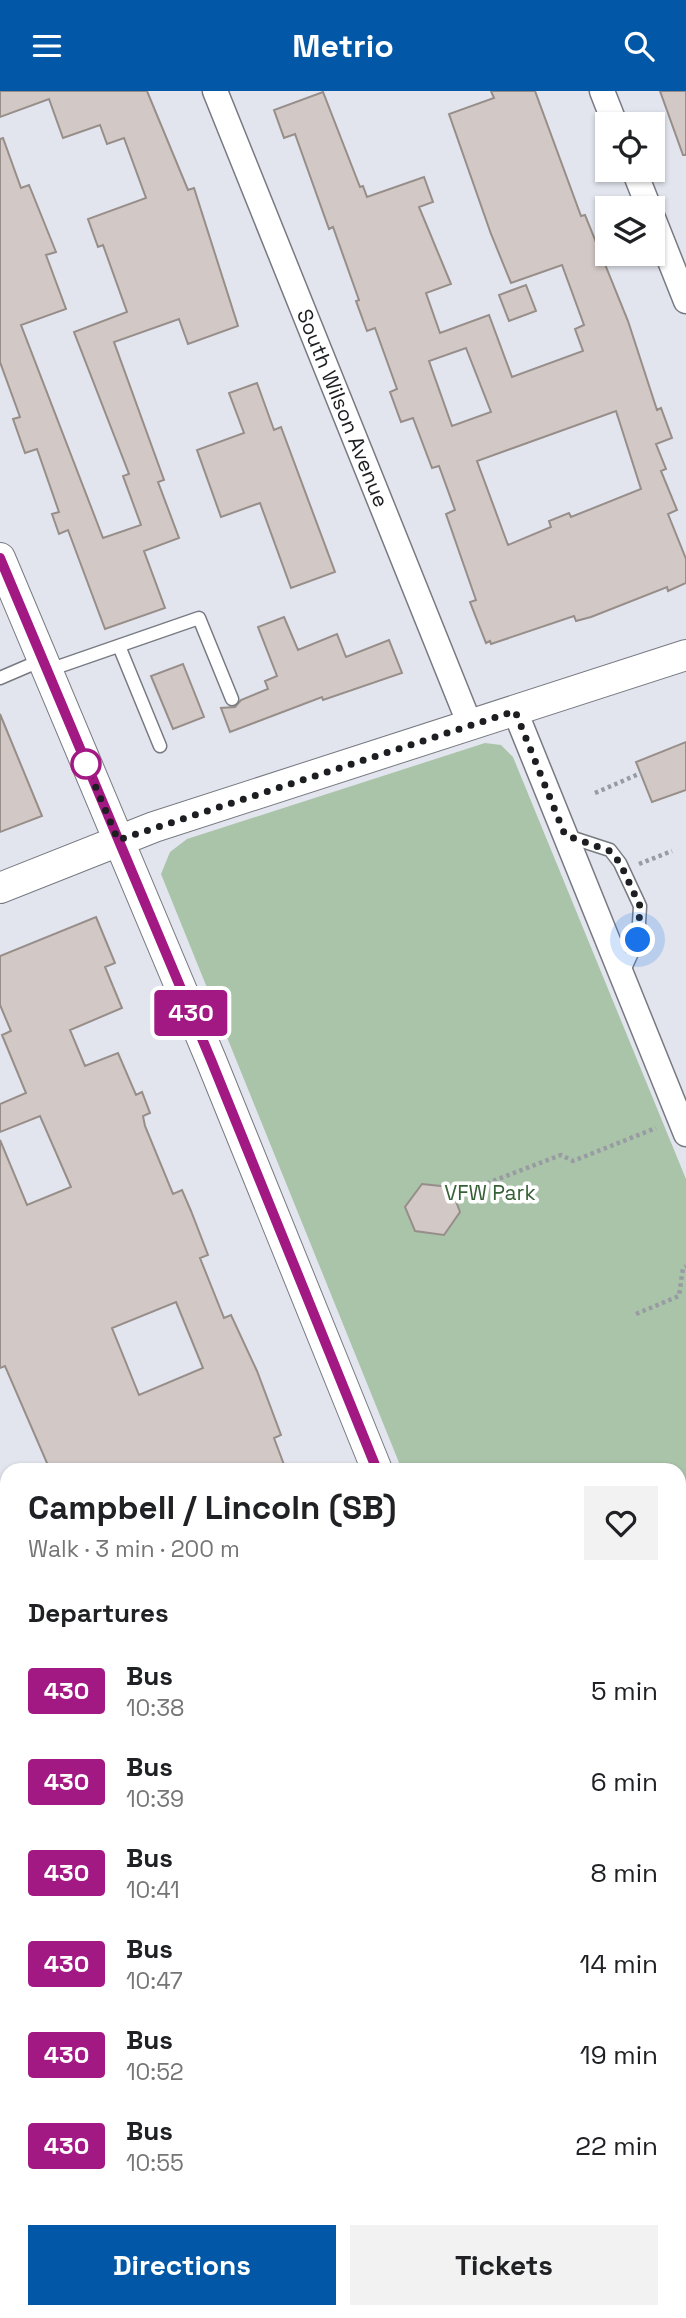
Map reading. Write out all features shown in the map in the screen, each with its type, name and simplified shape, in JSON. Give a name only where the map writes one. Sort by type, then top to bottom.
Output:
[{"type":"street","name":"South Wilson Avenue","points":[[215,91],[470,725]]},
{"type":"street","points":[[602,91],[610,112]]},
{"type":"street","points":[[665,248],[686,301]]},
{"type":"street","points":[[0,558],[7,595],[44,666],[118,840],[374,1463]]},
{"type":"street","points":[[0,888],[118,840],[686,655]]},
{"type":"street","points":[[515,711],[684,1126]]},
{"type":"lane","points":[[0,678],[119,646],[199,618],[232,699]]},
{"type":"lane","points":[[119,646],[160,746]]},
{"type":"lane","points":[[565,835],[610,851],[620,863],[640,906],[638,940],[622,975]]},
{"type":"path","points":[[595,793],[640,773]]},
{"type":"path","points":[[638,864],[672,851]]},
{"type":"path","points":[[454,1196],[561,1155],[573,1161],[684,1126]]},
{"type":"path","points":[[636,1314],[679,1296],[683,1268],[686,1266]]},
{"type":"green space","name":"VFW Park","points":[[485,743],[501,745],[513,757],[686,1179],[686,1463],[399,1463],[161,874],[170,852],[187,839]]},
{"type":"building","points":[[0,91],[147,91],[188,190],[194,188],[238,326],[188,344],[179,319],[114,342],[164,480],[158,482],[179,538],[144,551],[165,608],[105,629],[68,530],[59,534],[52,514],[59,512],[37,449],[25,453],[13,419],[20,417],[0,362],[0,139],[3,138],[21,188],[29,185],[56,252],[46,255],[66,309],[21,325],[103,538],[141,525],[123,476],[129,474],[74,332],[127,312],[103,245],[98,247],[88,219],[146,198],[124,138],[107,144],[100,125],[63,138],[49,99],[0,117]]},
{"type":"building","points":[[491,91],[535,91],[581,216],[585,215],[595,240],[595,266],[606,266],[628,321],[657,410],[661,408],[672,438],[656,444],[666,469],[661,471],[677,510],[668,514],[686,559],[686,583],[668,591],[667,587],[591,617],[576,621],[574,616],[491,644],[490,641],[486,643],[470,602],[476,600],[446,514],[455,510],[439,466],[432,468],[413,418],[401,422],[390,392],[397,389],[375,328],[367,331],[333,227],[329,229],[295,134],[284,138],[274,110],[323,92],[360,187],[363,186],[367,197],[424,177],[433,202],[419,207],[451,284],[426,293],[440,333],[489,315],[512,377],[583,351],[575,329],[584,325],[562,265],[511,283],[449,114],[494,98]],"holes":[[[466,348],[491,412],[452,426],[429,361]],[[616,411],[641,489],[571,517],[569,513],[549,521],[551,527],[508,545],[477,461]]]},
{"type":"building","points":[[660,91],[686,91],[686,155],[683,155]]},
{"type":"building","points":[[526,285],[536,311],[509,321],[499,295]]},
{"type":"building","points":[[257,383],[274,430],[281,427],[335,572],[291,588],[260,503],[221,517],[197,450],[244,433],[229,393]]},
{"type":"building","points":[[284,617],[298,650],[337,634],[346,657],[389,640],[402,673],[323,700],[322,697],[230,732],[221,708],[235,707],[241,700],[268,689],[265,681],[277,676],[258,627]]},
{"type":"building","points":[[183,664],[204,717],[173,729],[151,676]]},
{"type":"building","points":[[0,714],[42,816],[0,832]]},
{"type":"building","points":[[686,742],[686,790],[652,802],[636,762]]},
{"type":"building","points":[[96,917],[115,963],[105,967],[122,1008],[70,1030],[85,1066],[118,1053],[136,1095],[142,1092],[150,1113],[143,1116],[145,1126],[173,1194],[182,1190],[191,1211],[208,1255],[200,1258],[224,1318],[231,1315],[257,1371],[281,1435],[274,1438],[283,1463],[47,1463],[5,1366],[0,1368],[0,1140],[27,1205],[71,1187],[40,1116],[0,1132],[0,1104],[26,1093],[2,1035],[11,1031],[0,1005],[0,956]],"holes":[[[176,1302],[203,1368],[139,1395],[112,1328]]]},
{"type":"building","points":[[422,1184],[450,1187],[454,1196],[460,1212],[444,1235],[415,1231],[405,1207]]},
{"type":"bus line","name":"430","points":[[0,558],[211,1060],[374,1463]]},
{"type":"route","points":[[86,764],[118,840],[515,711],[565,835],[610,851],[620,863],[640,906],[638,940]]}]
